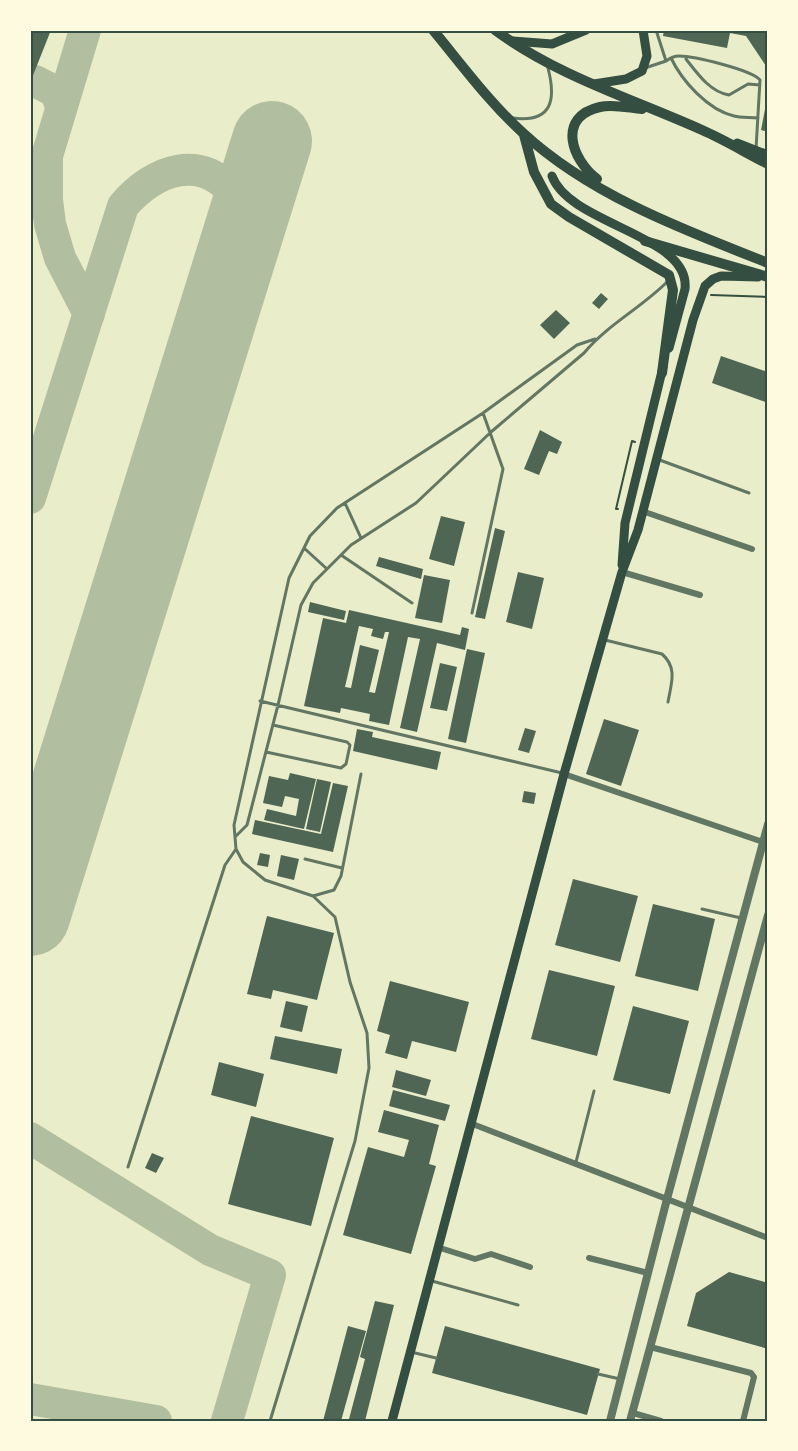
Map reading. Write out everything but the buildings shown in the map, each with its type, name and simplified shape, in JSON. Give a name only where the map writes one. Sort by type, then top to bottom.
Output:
[{"type":"highway","points":[[433,30],[506,117],[560,162],[627,202],[768,263]]},
{"type":"highway","points":[[502,34],[547,62],[592,84],[704,131],[768,164]]},
{"type":"highway","points":[[627,202],[581,164],[573,147],[574,130],[584,115],[599,107],[654,110]]},
{"type":"highway","points":[[524,134],[534,172],[551,204],[569,217],[661,268],[670,278],[673,290],[662,373]]},
{"type":"highway","points":[[645,241],[767,277]]},
{"type":"main road","points":[[502,34],[552,44],[586,30]]},
{"type":"main road","points":[[592,84],[626,79],[645,68],[647,57],[643,30]]},
{"type":"main road","points":[[704,131],[768,155]]},
{"type":"main road","points":[[552,176],[557,188],[569,200],[645,241],[679,264],[686,280],[625,523],[622,572]]},
{"type":"main road","points":[[392,1421],[564,774],[622,572],[642,511],[685,346],[702,294],[707,283],[717,277],[767,277]]},
{"type":"street","points":[[642,511],[752,549]]},
{"type":"street","points":[[622,572],[700,595]]},
{"type":"street","points":[[564,774],[763,842]]},
{"type":"street","points":[[610,1421],[768,824]]},
{"type":"street","points":[[661,1421],[632,1417],[768,915]]},
{"type":"street","points":[[470,1124],[768,1238]]},
{"type":"street","points":[[437,1247],[476,1259],[491,1254],[530,1267]]},
{"type":"street","points":[[589,1258],[648,1273]]},
{"type":"street","points":[[650,1347],[748,1371],[754,1377],[743,1421]]},
{"type":"lane","points":[[656,30],[666,61]]},
{"type":"lane","points":[[645,68],[671,57],[686,57],[756,75],[760,85],[756,150]]},
{"type":"lane","points":[[671,57],[689,85],[717,109],[733,116],[758,118]]},
{"type":"lane","points":[[686,57],[707,83],[722,94],[729,95],[748,84],[760,85]]},
{"type":"lane","points":[[506,117],[531,118],[548,110],[553,90],[547,62]]},
{"type":"lane","points":[[236,836],[246,825],[278,705],[301,605],[313,582],[361,538],[416,502],[491,432],[584,353],[595,339],[654,296],[670,278]]},
{"type":"lane","points":[[270,1421],[352,1152],[369,1068],[367,1033],[350,982],[335,917],[314,896],[265,880],[243,862],[236,849],[234,825],[289,578],[309,536],[345,503],[483,413],[577,345],[595,339]]},
{"type":"lane","points":[[472,613],[503,469],[483,413]]},
{"type":"lane","points":[[656,459],[749,493]]},
{"type":"lane","points":[[345,503],[361,538]]},
{"type":"lane","points":[[304,548],[327,568]]},
{"type":"lane","points":[[341,555],[412,603]]},
{"type":"lane","points":[[603,640],[662,654],[669,660],[674,671],[668,702]]},
{"type":"lane","points":[[260,701],[564,774]]},
{"type":"lane","points":[[266,752],[341,768],[346,764],[350,745],[347,742],[273,725]]},
{"type":"lane","points":[[314,896],[334,890],[342,868],[361,774]]},
{"type":"lane","points":[[128,1167],[225,865],[236,849]]},
{"type":"lane","points":[[305,859],[342,868]]},
{"type":"lane","points":[[702,909],[743,918]]},
{"type":"lane","points":[[575,1164],[594,1091]]},
{"type":"lane","points":[[428,1280],[518,1305]]},
{"type":"lane","points":[[410,1352],[436,1358]]},
{"type":"lane","points":[[598,1374],[621,1380]]},
{"type":"path","points":[[702,294],[768,297]]},
{"type":"taxiway","points":[[85,30],[47,156],[47,200],[50,224],[60,258],[89,314]]},
{"type":"taxiway","points":[[35,81],[56,92],[61,107]]},
{"type":"taxiway","points":[[30,498],[123,206],[135,193],[164,175],[179,170],[195,170],[210,174],[224,183],[239,201],[246,225]]},
{"type":"taxiway","points":[[30,1138],[210,1250],[270,1275],[227,1421]]},
{"type":"taxiway","points":[[30,1399],[156,1421]]},
{"type":"runway","points":[[30,916],[272,141]]}]
